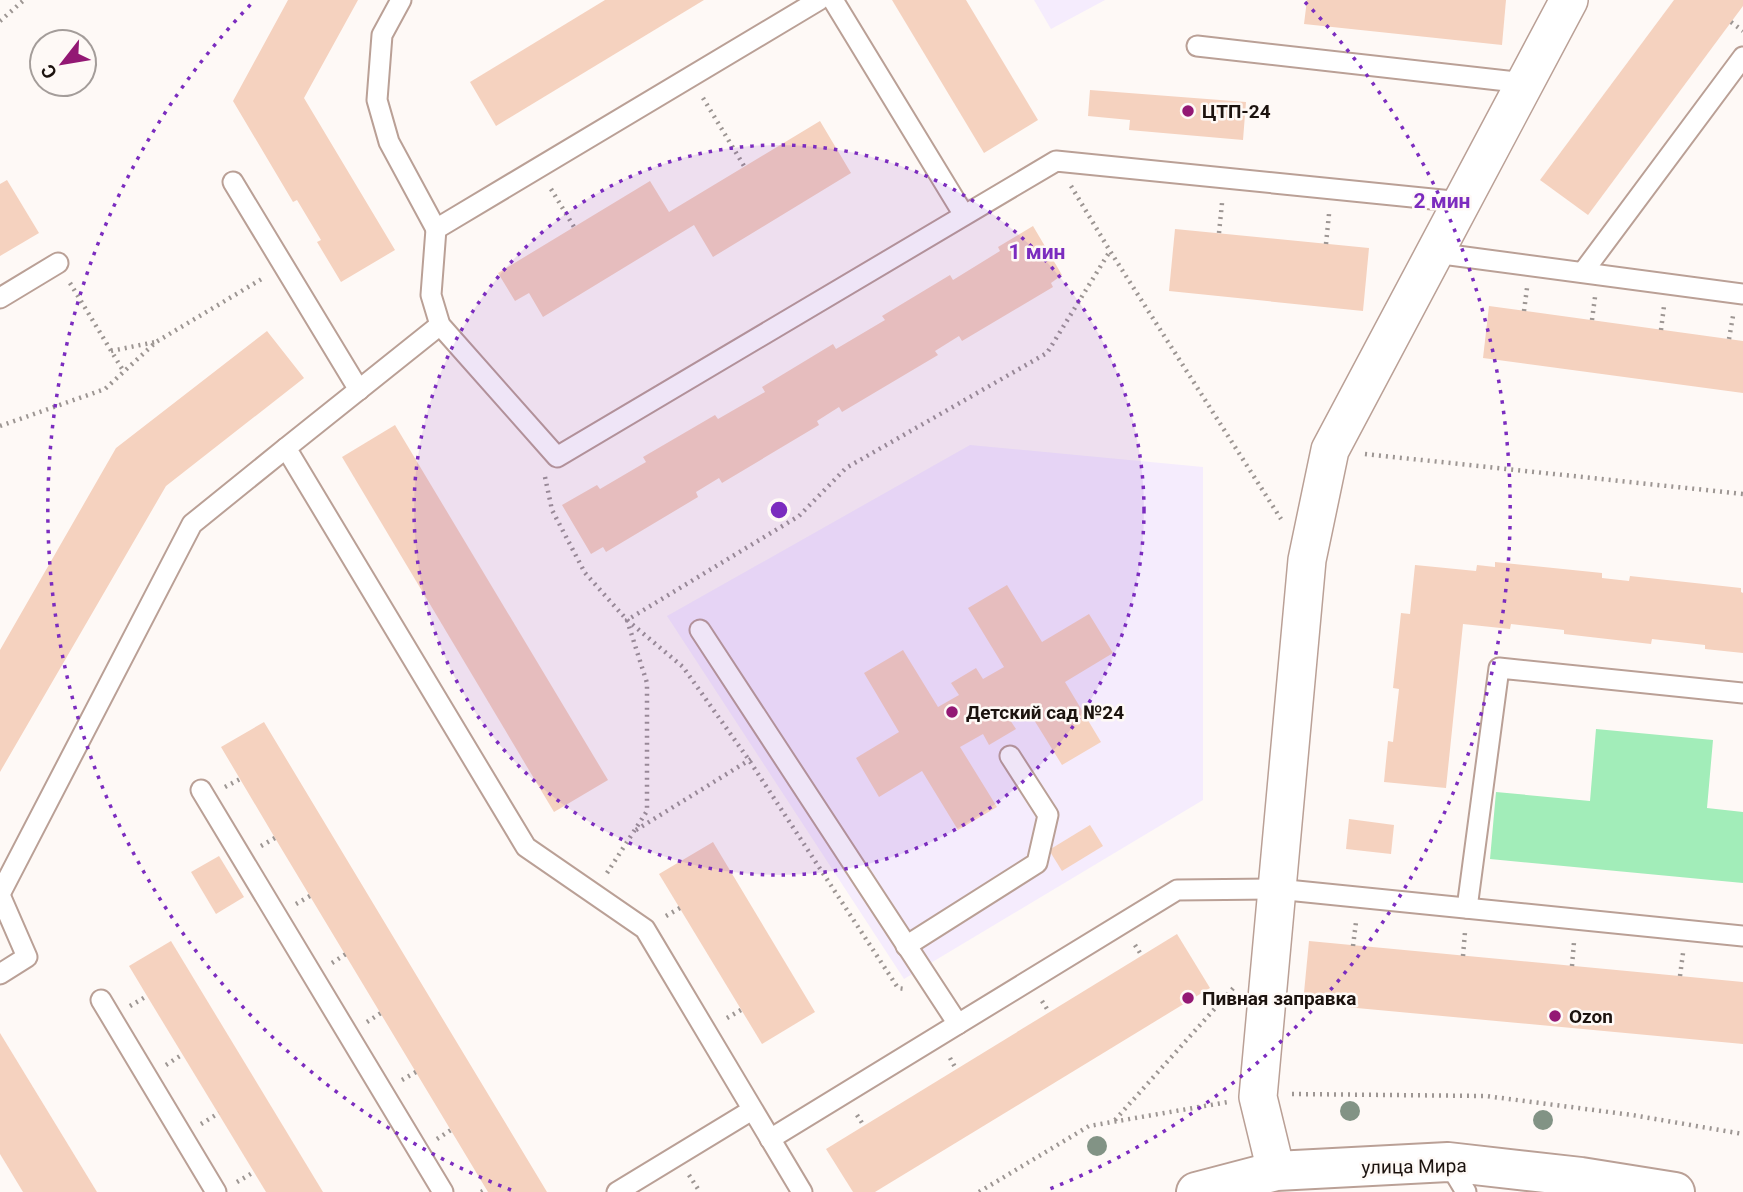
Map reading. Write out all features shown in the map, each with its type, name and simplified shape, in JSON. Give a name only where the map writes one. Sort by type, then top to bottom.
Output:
[{"type":"street","points":[[1276,1171],[1258,1097],[1307,560],[1330,450],[1569,0]]},
{"type":"street","name":"улица Мира","points":[[1196,1192],[1276,1171],[1457,1177],[1581,1177],[1661,1191]]},
{"type":"lane","points":[[401,0],[382,35],[377,100],[389,142],[436,229],[431,295],[440,325],[557,457],[1056,161],[1462,202]]},
{"type":"lane","points":[[436,229],[819,0]]},
{"type":"lane","points":[[833,0],[964,215]]},
{"type":"lane","points":[[1197,46],[1525,83]]},
{"type":"lane","points":[[1583,272],[1743,57]]},
{"type":"lane","points":[[233,182],[359,390]]},
{"type":"lane","points":[[1435,253],[1743,294]]},
{"type":"lane","points":[[0,298],[58,263]]},
{"type":"lane","points":[[0,974],[27,957],[0,895],[192,524],[440,325]]},
{"type":"lane","points":[[286,448],[526,847],[645,929],[802,1192]]},
{"type":"lane","points":[[700,630],[958,1024]]},
{"type":"lane","points":[[1467,908],[1500,668],[1743,693]]},
{"type":"lane","points":[[906,946],[1037,863],[1048,815],[1010,756]]},
{"type":"lane","points":[[201,790],[443,1192]]},
{"type":"lane","points":[[770,1139],[1177,890],[1277,889],[1743,936]]},
{"type":"lane","points":[[101,1000],[216,1192]]},
{"type":"lane","points":[[617,1192],[752,1110]]},
{"type":"path","points":[[0,21],[23,0]]},
{"type":"path","points":[[1731,22],[1743,31]]},
{"type":"path","points":[[690,76],[744,166]]},
{"type":"path","points":[[1056,161],[1110,251],[1307,560]]},
{"type":"path","points":[[538,167],[574,227]]},
{"type":"path","points":[[627,620],[799,516],[846,468],[1047,353],[1110,251]]},
{"type":"path","points":[[58,263],[124,372]]},
{"type":"path","points":[[0,426],[105,390],[156,342],[283,265]]},
{"type":"path","points":[[111,351],[156,342]]},
{"type":"path","points":[[1330,450],[1743,494]]},
{"type":"path","points":[[557,457],[545,475],[552,510],[584,573],[627,620],[683,667],[749,760],[898,988],[937,994]]},
{"type":"path","points":[[594,894],[647,811],[646,683],[627,620]]},
{"type":"path","points":[[635,830],[775,744]]},
{"type":"path","points":[[1114,1121],[1235,985]]},
{"type":"path","points":[[979,1192],[1089,1126],[1288,1094],[1486,1096],[1632,1115],[1743,1134]]},
{"type":"shaded area","points":[[1034,0],[1105,0],[1051,29]]},
{"type":"shaded area","points":[[970,445],[1203,467],[1203,800],[904,979],[667,616]]},
{"type":"green space","points":[[1596,729],[1713,740],[1707,808],[1743,812],[1743,883],[1490,859],[1496,792],[1590,801]]},
{"type":"building","points":[[288,0],[358,0],[304,98],[395,250],[341,282],[317,242],[321,240],[297,200],[293,202],[233,101]]},
{"type":"building","points":[[605,0],[704,0],[496,126],[470,82]]},
{"type":"building","points":[[892,0],[966,0],[1038,120],[984,153]]},
{"type":"building","points":[[1307,0],[1506,0],[1502,45],[1304,24]]},
{"type":"building","points":[[1674,0],[1743,0],[1743,6],[1588,215],[1540,180]]},
{"type":"building","name":"ЦТП-24","points":[[1090,90],[1246,102],[1243,140],[1129,130],[1130,120],[1088,116]]},
{"type":"building","points":[[820,121],[851,173],[713,257],[694,225],[543,317],[529,293],[515,301],[498,273],[650,181],[669,212]]},
{"type":"building","points":[[7,180],[39,233],[0,256],[0,184]]},
{"type":"building","points":[[1033,226],[1062,275],[1051,283],[1053,287],[962,341],[959,336],[935,351],[938,355],[842,412],[839,407],[817,421],[819,425],[722,483],[719,478],[696,492],[698,497],[606,552],[603,547],[591,554],[562,505],[597,485],[600,489],[646,462],[643,457],[715,415],[718,419],[765,392],[762,387],[833,344],[836,349],[885,320],[882,316],[950,275],[953,280],[1000,251],[998,247]]},
{"type":"building","points":[[1175,229],[1369,248],[1363,311],[1169,291]]},
{"type":"building","points":[[1489,306],[1743,341],[1743,393],[1483,358]]},
{"type":"building","points":[[267,331],[304,378],[166,486],[0,772],[0,650],[116,448]]},
{"type":"building","points":[[395,425],[608,780],[554,812],[342,457]]},
{"type":"building","points":[[1495,562],[1602,573],[1602,578],[1629,581],[1630,576],[1741,588],[1743,653],[1705,649],[1705,645],[1652,639],[1651,644],[1564,634],[1564,630],[1511,624],[1510,629],[1463,624],[1446,788],[1384,782],[1388,741],[1393,742],[1399,689],[1393,688],[1401,613],[1410,614],[1415,565],[1476,571],[1477,565],[1495,567]]},
{"type":"building","name":"Детский сад №24","points":[[1007,585],[1042,642],[1089,614],[1113,653],[1065,682],[1101,742],[1062,765],[1026,707],[1008,717],[1016,729],[989,745],[983,734],[960,747],[997,807],[958,830],[922,771],[879,797],[856,758],[899,732],[864,673],[903,650],[938,707],[959,695],[951,683],[976,668],[983,679],[1004,667],[968,608]]},
{"type":"building","points":[[264,722],[547,1192],[488,1192],[221,747]]},
{"type":"building","points":[[1349,819],[1394,825],[1391,854],[1346,849]]},
{"type":"building","points":[[1090,825],[1103,846],[1062,871],[1049,850]]},
{"type":"building","points":[[713,842],[815,1012],[762,1044],[659,874]]},
{"type":"building","points":[[219,856],[244,897],[216,914],[191,872]]},
{"type":"building","points":[[1177,934],[1210,988],[875,1192],[853,1192],[826,1149]]},
{"type":"building","points":[[171,941],[323,1192],[266,1192],[147,996],[129,966]]},
{"type":"building","points":[[1309,941],[1743,982],[1743,1044],[1303,1003]]},
{"type":"building","points":[[0,1033],[97,1192],[23,1192],[0,1154]]},
{"type":"place","name":"ЦТП-24","points":[[1188,111]]},
{"type":"place","name":"Детский сад №24","points":[[952,712]]},
{"type":"place","name":"Пивная заправка","points":[[1188,998]]},
{"type":"place","name":"Ozon","points":[[1555,1016]]}]
